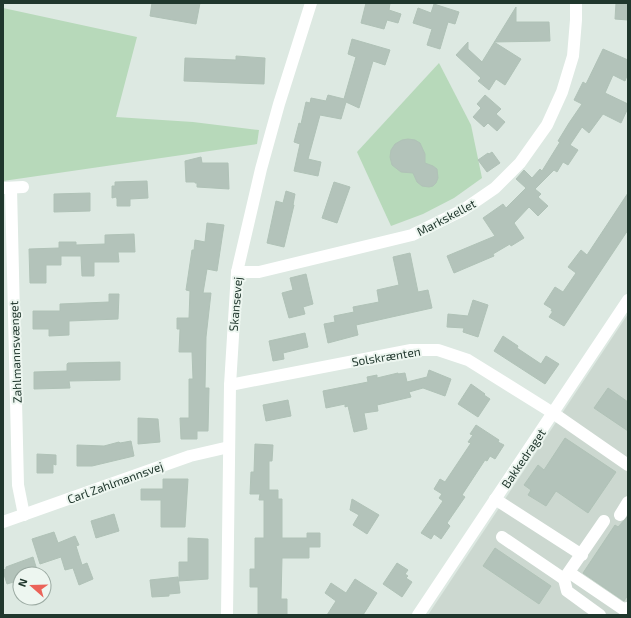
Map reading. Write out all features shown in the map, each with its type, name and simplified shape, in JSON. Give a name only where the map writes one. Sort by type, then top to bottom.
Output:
[{"type":"street","name":"Skansevej","points":[[228,615],[230,385],[237,272],[265,154],[310,3]]},
{"type":"street","name":"Markskellet","points":[[237,272],[259,272],[412,234],[463,210],[494,188],[520,163],[548,125],[573,56],[576,3]]},
{"type":"street","name":"Zahlmannsvænget","points":[[24,188],[7,188],[18,485],[24,515]]},
{"type":"street","name":"Bakkedraget","points":[[418,615],[628,300]]},
{"type":"street","name":"Solskrænten","points":[[230,385],[411,350],[438,350],[468,360],[553,413],[628,465]]},
{"type":"street","name":"Carl Zahlmannsvej","points":[[3,522],[190,456],[229,447]]},
{"type":"street","points":[[495,499],[582,555]]},
{"type":"street","points":[[620,515],[628,502]]},
{"type":"street","points":[[600,615],[567,591],[567,576],[604,521]]},
{"type":"street","points":[[502,537],[623,611]]},
{"type":"shaded area","points":[[628,314],[628,615],[428,615]]},
{"type":"green space","points":[[3,8],[137,37],[116,117],[193,122],[259,130],[257,144],[3,181]]},
{"type":"green space","points":[[439,63],[471,125],[482,178],[454,198],[423,214],[391,226],[357,152]]},
{"type":"building","points":[[152,3],[200,3],[196,24],[150,16]]},
{"type":"building","points":[[366,3],[390,3],[389,10],[401,14],[398,23],[387,20],[384,29],[361,23]]},
{"type":"building","points":[[616,3],[628,3],[628,20],[615,19]]},
{"type":"building","points":[[434,4],[459,12],[455,24],[448,22],[440,49],[427,45],[432,29],[413,23],[418,8],[431,13]]},
{"type":"building","points":[[516,7],[516,22],[549,22],[550,41],[494,42]]},
{"type":"building","points":[[352,39],[390,50],[385,65],[373,61],[359,108],[346,102],[341,119],[320,115],[308,159],[321,162],[318,176],[294,171],[300,144],[294,142],[299,123],[301,124],[306,102],[310,103],[311,98],[326,101],[328,95],[344,99],[356,57],[348,54]]},
{"type":"building","points":[[468,42],[468,49],[482,62],[494,42],[521,59],[505,85],[496,79],[489,90],[478,81],[481,78],[456,55]]},
{"type":"building","points":[[603,49],[628,60],[628,73],[625,81],[613,75],[605,93],[628,104],[628,108],[621,123],[603,114],[589,133],[582,127],[570,145],[578,150],[568,165],[563,162],[557,172],[554,170],[535,189],[541,194],[538,197],[548,206],[538,216],[529,207],[514,223],[524,238],[493,254],[494,256],[454,273],[447,256],[495,236],[483,218],[503,204],[506,208],[526,188],[516,179],[524,170],[532,178],[540,169],[542,171],[560,142],[558,141],[582,104],[574,100],[583,82],[586,84]]},
{"type":"building","points":[[236,56],[265,58],[264,84],[184,81],[185,58],[236,60]]},
{"type":"building","points":[[485,95],[501,109],[496,114],[505,122],[497,131],[488,123],[484,127],[473,117],[481,108],[477,104]]},
{"type":"building","points":[[402,140],[415,140],[420,143],[425,154],[425,163],[437,169],[438,178],[433,186],[422,186],[417,182],[413,173],[401,172],[392,165],[390,157],[391,150],[395,144]]},
{"type":"building","points":[[492,152],[500,163],[487,172],[478,160]]},
{"type":"building","points":[[201,157],[202,163],[228,163],[229,189],[197,187],[197,183],[195,182],[186,182],[185,161]]},
{"type":"building","points":[[147,181],[148,198],[130,199],[130,206],[117,206],[116,197],[112,198],[112,186],[115,186],[115,182]]},
{"type":"building","points":[[334,182],[350,187],[337,223],[322,218]]},
{"type":"building","points":[[286,191],[295,194],[294,205],[284,247],[267,243],[276,201],[283,203]]},
{"type":"building","points":[[90,193],[90,211],[54,212],[54,194]]},
{"type":"building","points":[[628,193],[628,230],[564,326],[549,317],[553,311],[551,311],[552,309],[544,304],[555,287],[563,292],[576,273],[568,267],[581,250],[587,255]]},
{"type":"building","points":[[207,223],[224,225],[217,271],[207,269],[203,293],[211,293],[206,337],[205,388],[209,388],[208,431],[197,431],[197,439],[181,439],[180,418],[189,418],[189,379],[193,379],[192,352],[179,352],[180,329],[177,329],[177,318],[189,318],[190,291],[186,290],[192,250],[194,250],[195,240],[205,242]]},
{"type":"building","points":[[134,234],[135,252],[118,252],[119,262],[94,262],[94,276],[82,276],[81,256],[61,256],[61,265],[46,265],[46,283],[30,283],[29,249],[59,248],[59,242],[76,242],[76,245],[105,244],[105,235]]},
{"type":"building","points":[[410,253],[418,292],[428,290],[432,308],[356,325],[358,335],[328,343],[324,324],[335,322],[334,316],[354,312],[353,307],[379,302],[377,290],[399,285],[393,257]]},
{"type":"building","points":[[306,274],[313,304],[303,307],[305,314],[289,318],[282,293],[293,290],[290,278]]},
{"type":"building","points":[[109,294],[119,294],[118,319],[69,321],[69,335],[49,336],[49,329],[33,329],[33,311],[60,311],[60,304],[109,302]]},
{"type":"building","points":[[473,300],[488,305],[478,337],[463,332],[464,328],[447,327],[448,314],[468,316]]},
{"type":"building","points":[[305,333],[308,347],[283,353],[284,359],[273,361],[269,341]]},
{"type":"building","points":[[503,336],[518,346],[517,348],[541,364],[546,356],[559,364],[545,384],[494,351]]},
{"type":"building","points":[[120,362],[120,380],[69,381],[70,388],[34,389],[34,372],[67,371],[68,363]]},
{"type":"building","points":[[429,370],[451,379],[445,396],[423,388],[409,392],[411,397],[377,405],[378,411],[364,413],[367,429],[354,432],[348,406],[345,407],[345,404],[326,408],[323,391],[368,382],[367,377],[377,375],[377,378],[398,373],[405,373],[407,382],[427,377]]},
{"type":"building","points":[[471,384],[490,399],[478,417],[458,404]]},
{"type":"building","points":[[608,388],[628,402],[628,431],[594,408]]},
{"type":"building","points":[[288,400],[291,416],[266,421],[263,405]]},
{"type":"building","points":[[138,418],[158,419],[160,442],[138,444]]},
{"type":"building","points":[[476,425],[504,445],[495,459],[490,456],[487,461],[485,460],[462,495],[465,497],[447,523],[450,526],[441,539],[434,534],[431,539],[421,533],[443,501],[439,498],[442,494],[434,489],[440,479],[445,482],[471,443],[468,442],[473,435],[470,434]]},
{"type":"building","points":[[565,438],[616,472],[588,513],[556,491],[546,506],[528,495],[531,490],[524,485],[538,465],[544,470]]},
{"type":"building","points":[[131,441],[134,456],[92,466],[77,466],[77,445],[104,446],[119,442]]},
{"type":"building","points":[[255,444],[273,445],[272,461],[269,461],[269,490],[278,490],[278,499],[282,499],[282,538],[307,538],[307,533],[320,533],[320,547],[309,547],[309,558],[282,558],[281,599],[287,599],[287,615],[258,615],[258,587],[250,587],[250,569],[255,569],[255,538],[264,538],[264,500],[259,500],[260,494],[250,494],[251,472],[254,472]]},
{"type":"building","points":[[37,454],[56,455],[56,465],[53,464],[53,473],[37,473]]},
{"type":"building","points":[[163,479],[188,479],[185,527],[161,527],[161,500],[141,500],[141,489],[163,489]]},
{"type":"building","points":[[352,499],[379,515],[367,534],[353,525],[359,515],[350,510]]},
{"type":"building","points":[[114,514],[119,531],[96,538],[91,521]]},
{"type":"building","points":[[628,516],[628,595],[624,601],[583,573],[615,525],[618,527]]},
{"type":"building","points":[[54,532],[58,543],[75,536],[79,545],[76,546],[82,565],[87,563],[93,579],[79,585],[73,568],[65,570],[61,557],[40,564],[32,539]]},
{"type":"building","points":[[188,538],[208,539],[208,579],[179,581],[179,562],[188,562]]},
{"type":"building","points":[[495,548],[551,586],[539,604],[483,566]]},
{"type":"building","points":[[33,557],[36,566],[12,566],[12,582],[7,584],[3,570],[6,569],[6,567]]},
{"type":"building","points":[[397,563],[408,570],[405,574],[408,576],[406,578],[412,582],[402,597],[383,584]]},
{"type":"building","points":[[178,577],[180,593],[169,594],[169,596],[152,597],[150,580]]},
{"type":"building","points":[[355,579],[377,593],[363,615],[327,615],[336,601],[325,593],[331,583],[346,593]]}]
